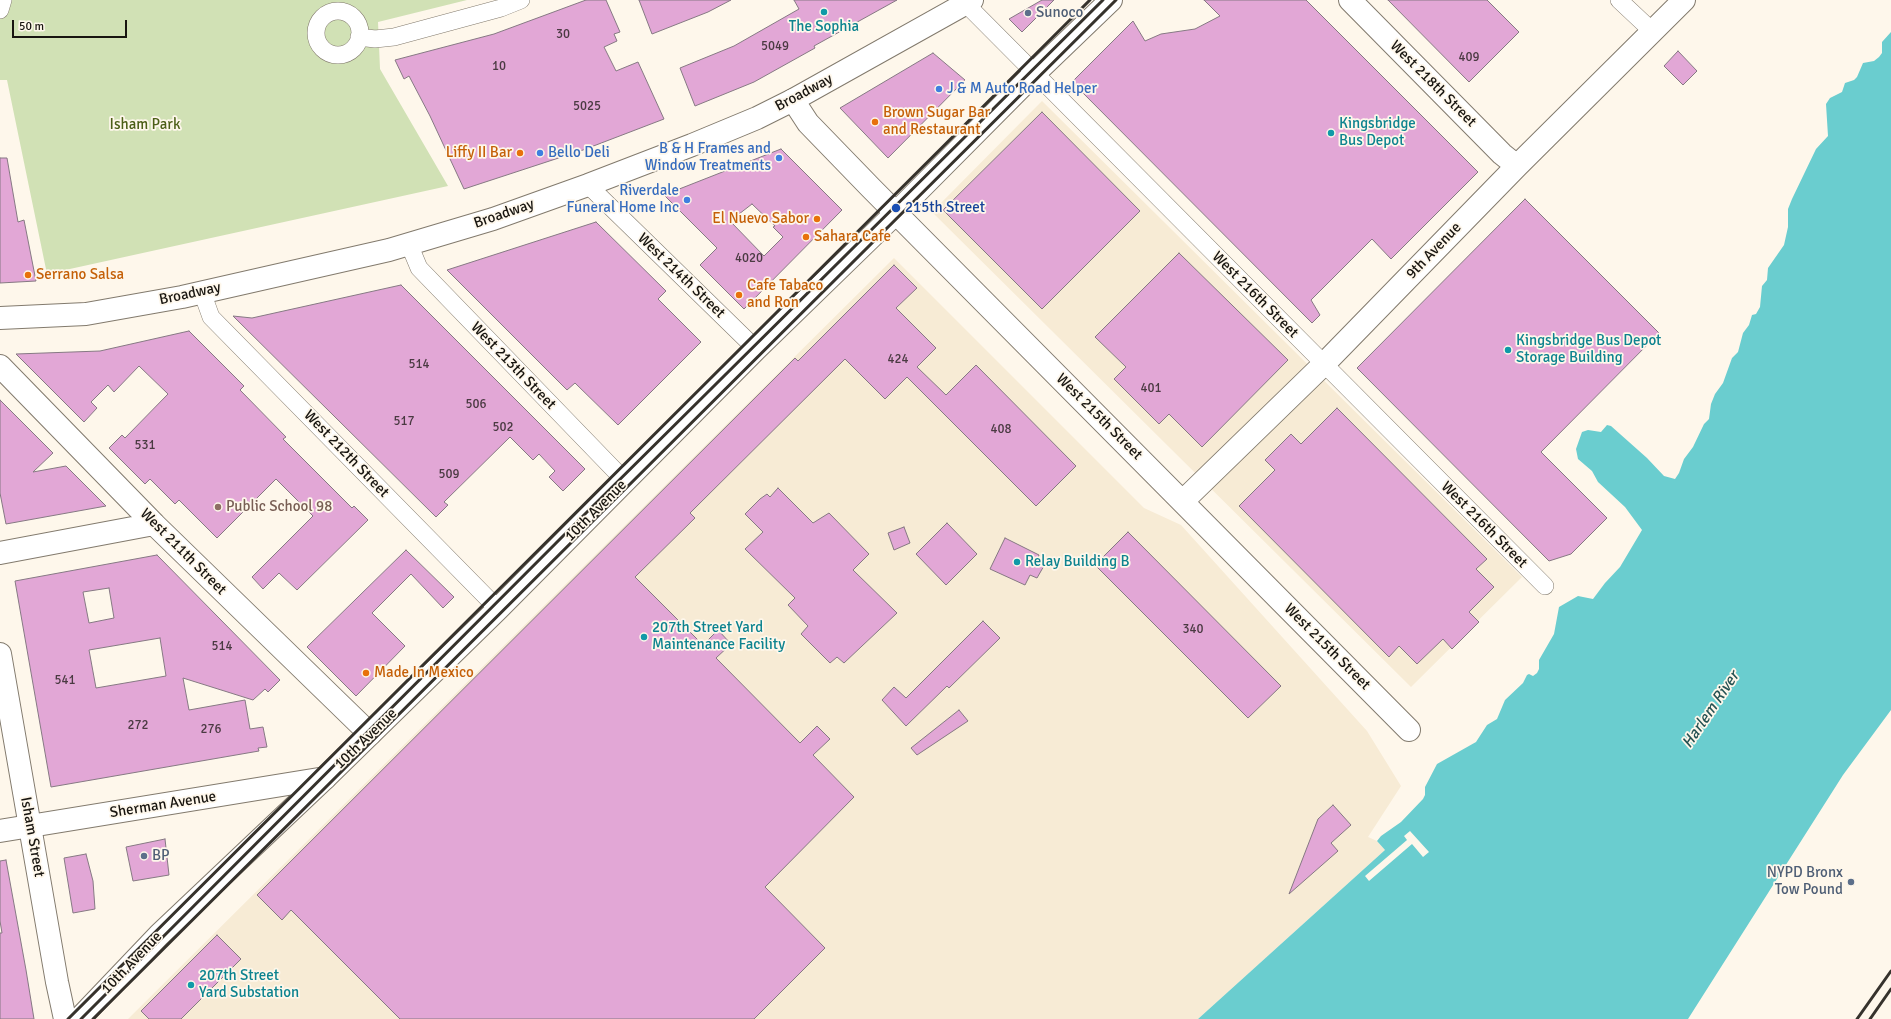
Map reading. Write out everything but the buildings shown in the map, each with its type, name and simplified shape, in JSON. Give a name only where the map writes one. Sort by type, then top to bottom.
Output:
[{"type":"street","points":[[0,10],[3,0]]},
{"type":"street","points":[[359,37],[375,39],[394,37],[501,8],[521,0]]},
{"type":"street","name":"10th Avenue","points":[[79,1019],[158,935],[325,778],[498,609],[626,482],[756,349],[896,213],[1034,74],[1111,0]]},
{"type":"street","name":"West 218th Street","points":[[1350,0],[1502,154],[1517,166]]},
{"type":"street","points":[[1619,0],[1652,31]]},
{"type":"street","name":"9th Avenue","points":[[1183,501],[1324,364],[1517,166],[1684,0]]},
{"type":"street","name":"West 216th Street","points":[[969,2],[1034,74],[1545,586]]},
{"type":"street","name":"Broadway","points":[[0,318],[86,314],[202,292],[409,244],[493,219],[588,185],[704,140],[794,100],[969,2]]},
{"type":"street","name":"West 215th Street","points":[[794,100],[808,123],[1408,730]]},
{"type":"street","name":"West 214th Street","points":[[588,185],[756,349]]},
{"type":"street","name":"West 213th Street","points":[[409,244],[419,268],[626,482]]},
{"type":"street","name":"West 212th Street","points":[[202,292],[211,316],[498,609]]},
{"type":"street","name":"West 211th Street","points":[[0,366],[154,524],[370,734]]},
{"type":"street","points":[[0,553],[154,524]]},
{"type":"street","name":"Isham Street","points":[[0,654],[57,982],[65,1019]]},
{"type":"street","name":"Sherman Avenue","points":[[0,831],[325,778]]},
{"type":"shaded area","points":[[1042,101],[1522,577],[1411,687],[932,212]]},
{"type":"shaded area","points":[[894,258],[1144,508],[1181,525],[1367,731],[1401,786],[1368,837],[1377,841],[1385,850],[1198,1019],[128,1019]]},
{"type":"green space","name":"Isham Park","points":[[0,0],[467,0],[378,22],[380,69],[448,186],[47,274],[7,80],[0,80]]},
{"type":"water","name":"Harlem River","points":[[1891,32],[1891,710],[1843,775],[1688,1019],[1198,1019],[1385,850],[1377,841],[1381,836],[1401,822],[1423,799],[1425,795],[1425,787],[1437,764],[1476,742],[1487,725],[1497,719],[1505,700],[1523,683],[1527,675],[1529,674],[1533,676],[1537,673],[1539,669],[1539,660],[1554,634],[1559,607],[1578,596],[1593,599],[1620,567],[1642,530],[1625,507],[1598,482],[1592,471],[1578,459],[1576,449],[1582,432],[1588,430],[1601,432],[1607,425],[1611,426],[1647,458],[1664,476],[1675,479],[1684,459],[1693,447],[1704,424],[1709,419],[1711,404],[1715,394],[1723,383],[1732,358],[1738,352],[1743,333],[1749,325],[1752,315],[1756,314],[1760,307],[1762,286],[1767,280],[1768,268],[1784,245],[1788,227],[1788,209],[1816,149],[1828,136],[1826,104],[1830,98],[1842,92],[1845,83],[1854,80],[1857,77],[1863,63],[1874,61],[1879,57],[1882,53],[1882,42]]},
{"type":"pier","points":[[1410,831],[1429,852],[1423,857],[1412,844],[1369,881],[1365,876],[1407,840],[1404,836]]},
{"type":"railway","points":[[68,1019],[1090,0]]},
{"type":"railway","points":[[81,1019],[587,512],[1103,0]]},
{"type":"railway","points":[[93,1019],[1116,0]]},
{"type":"railway","points":[[1857,1019],[1891,971]]},
{"type":"railway","points":[[1870,1019],[1891,989]]},
{"type":"place","name":"The Sophia","points":[[824,12]]},
{"type":"place","name":"Sunoco","points":[[1028,13]]},
{"type":"place","name":"J & M Auto Road Helper","points":[[939,89]]},
{"type":"place","name":"Brown Sugar Bar and Restaurant","points":[[875,122]]},
{"type":"place","name":"Kingsbridge Bus Depot","points":[[1331,133]]},
{"type":"place","name":"Liffy II Bar","points":[[520,153]]},
{"type":"place","name":"Bello Deli","points":[[540,153]]},
{"type":"place","name":"B & H Frames and Window Treatments","points":[[779,158]]},
{"type":"place","name":"Riverdale Funeral Home Inc","points":[[687,200]]},
{"type":"place","name":"215th Street","points":[[896,208]]},
{"type":"place","name":"El Nuevo Sabor","points":[[817,219]]},
{"type":"place","name":"Sahara Cafe","points":[[806,237]]},
{"type":"place","name":"Serrano Salsa","points":[[28,275]]},
{"type":"place","name":"Cafe Tabaco and Ron","points":[[739,295]]},
{"type":"place","name":"Kingsbridge Bus Depot Storage Building","points":[[1508,350]]},
{"type":"place","name":"Public School 98","points":[[218,507]]},
{"type":"place","name":"Relay Building B","points":[[1017,562]]},
{"type":"place","name":"207th Street Yard Maintenance Facility","points":[[644,637]]},
{"type":"place","name":"Made In Mexico","points":[[366,673]]},
{"type":"place","name":"BP","points":[[144,856]]},
{"type":"place","name":"NYPD Bronx Tow Pound","points":[[1851,882]]},
{"type":"place","name":"207th Street Yard Substation","points":[[191,985]]}]
